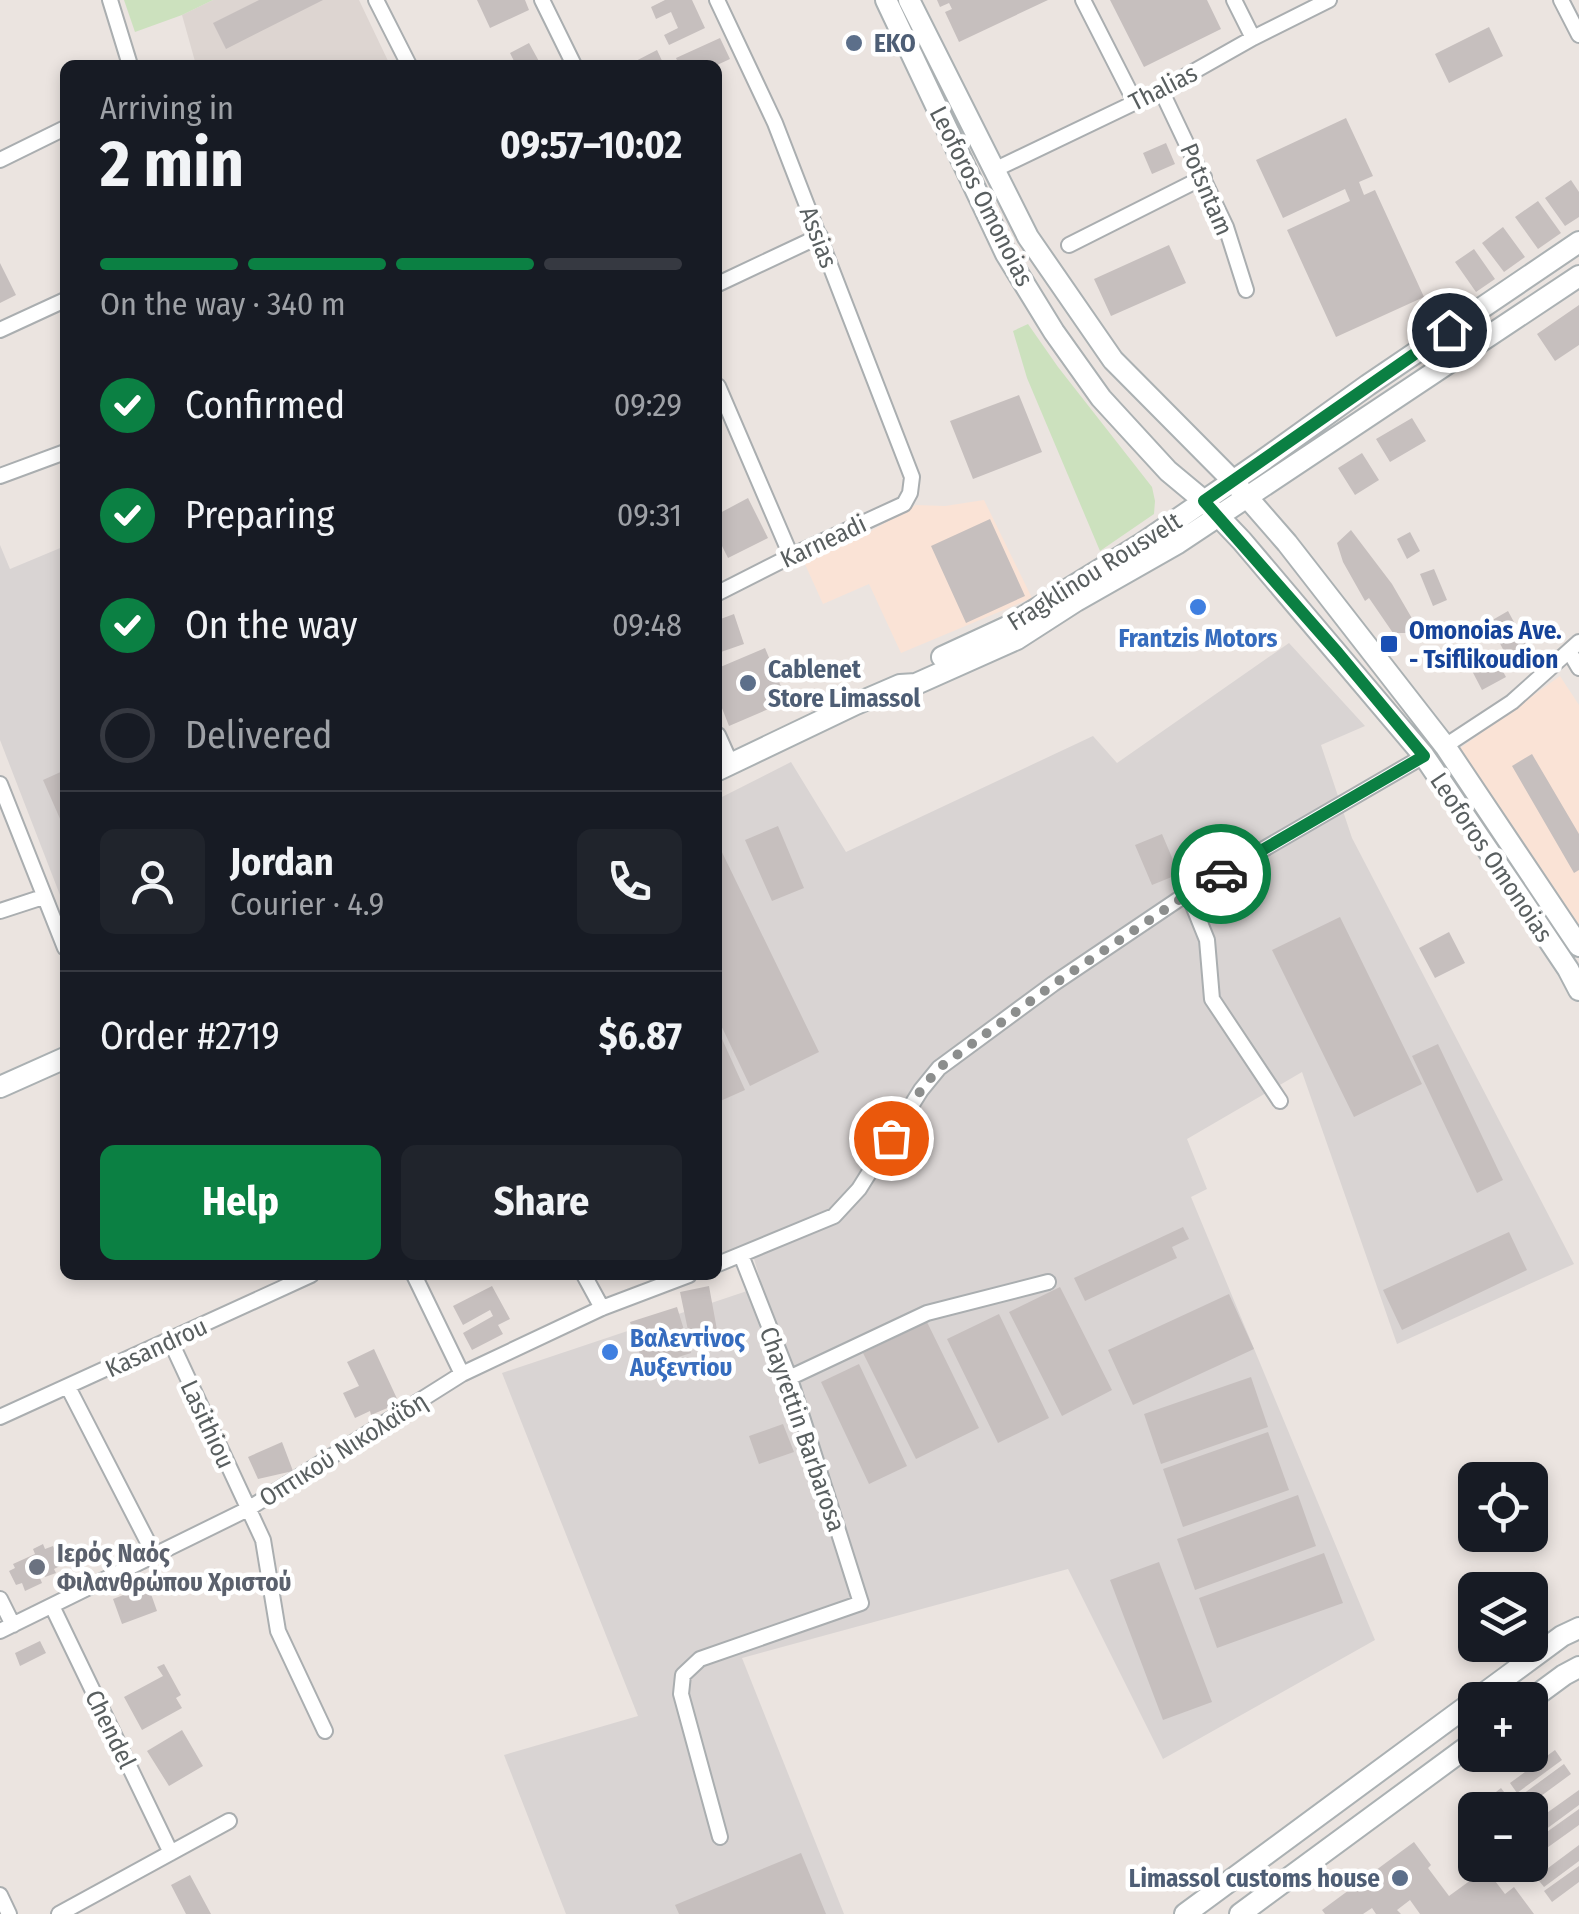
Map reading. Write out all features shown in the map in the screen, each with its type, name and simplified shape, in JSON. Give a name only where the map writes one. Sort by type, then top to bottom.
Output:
[{"type":"main road","name":"Leoforos Omonoias","points":[[886,0],[1006,254],[1054,332],[1102,398],[1168,471],[1219,517],[1424,756],[1579,990]]},
{"type":"main road","name":"Leoforos Omonoias","points":[[908,0],[1028,237],[1113,360],[1287,543],[1445,746],[1579,946]]},
{"type":"main road","name":"Fragklinou Rousvelt","points":[[900,684],[908,673],[1008,627],[1143,543],[1579,242]]},
{"type":"main road","name":"Fragklinou Rousvelt","points":[[724,767],[900,684],[916,684],[1016,639],[1219,517],[1579,276]]},
{"type":"main road","points":[[0,1087],[60,1060]]},
{"type":"main road","points":[[1184,1914],[1562,1636],[1579,1628]]},
{"type":"main road","points":[[1548,1687],[1579,1667]]},
{"type":"main road","points":[[1240,1914],[1458,1754]]},
{"type":"street","points":[[110,0],[128,60]]},
{"type":"street","points":[[376,0],[406,60]]},
{"type":"street","points":[[542,0],[572,60]]},
{"type":"street","name":"Assias","points":[[717,0],[775,123],[912,477]]},
{"type":"street","points":[[1083,0],[1135,102]]},
{"type":"street","points":[[1234,0],[1253,38]]},
{"type":"street","name":"Thalias","points":[[994,170],[1162,90],[1330,0]]},
{"type":"street","points":[[1561,0],[1579,35]]},
{"type":"street","name":"Potsntam","points":[[1162,90],[1226,227],[1246,290]]},
{"type":"street","points":[[0,160],[60,130]]},
{"type":"street","points":[[1070,245],[1204,177]]},
{"type":"street","points":[[722,282],[820,236]]},
{"type":"street","points":[[0,330],[60,302]]},
{"type":"street","points":[[722,395],[790,556]]},
{"type":"street","points":[[0,476],[60,454]]},
{"type":"street","name":"Karneadi","points":[[722,591],[904,504],[912,477]]},
{"type":"street","points":[[1445,746],[1512,702],[1574,646],[1579,668]]},
{"type":"street","points":[[722,1263],[834,1216],[860,1189],[921,1090],[939,1068],[1054,984],[1188,894],[1424,756]]},
{"type":"street","points":[[0,784],[60,936]]},
{"type":"street","points":[[1188,894],[1208,940],[1212,999],[1280,1101]]},
{"type":"street","points":[[0,910],[43,897]]},
{"type":"street","name":"Chayrettin Barbarosa","points":[[720,1837],[681,1694],[683,1675],[700,1659],[861,1603],[790,1378],[741,1256]]},
{"type":"street","name":"Kasandrou","points":[[0,1417],[300,1280]]},
{"type":"street","points":[[416,1280],[462,1374]]},
{"type":"street","points":[[587,1280],[602,1308]]},
{"type":"street","name":"Οπτικού Νικολαΐδη","points":[[6,1628],[248,1509],[462,1374],[602,1308],[676,1280]]},
{"type":"street","points":[[790,1378],[927,1314],[1048,1282]]},
{"type":"street","name":"Lasithiou","points":[[170,1340],[263,1540],[278,1631],[325,1732]]},
{"type":"street","points":[[68,1387],[154,1554]]},
{"type":"street","points":[[0,1599],[6,1628]]},
{"type":"street","name":"Chendel","points":[[52,1606],[171,1853]]},
{"type":"street","points":[[59,1914],[229,1821]]},
{"type":"street","points":[[0,1895],[10,1914]]},
{"type":"shaded area","points":[[213,0],[359,0],[388,60],[195,60],[182,15]]},
{"type":"shaded area","points":[[984,500],[1032,598],[901,653],[869,584],[823,604],[804,562],[916,505],[945,506]]},
{"type":"shaded area","points":[[0,545],[10,569],[60,548],[60,895],[0,740]]},
{"type":"shaded area","points":[[1289,643],[1365,726],[1321,745],[1352,838],[1574,1264],[1397,1344],[1302,1072],[1187,1139],[1207,1189],[1191,1197],[1375,1640],[1163,1759],[1068,1569],[742,1658],[844,1914],[566,1914],[504,1755],[638,1716],[502,1373],[762,1286],[752,1252],[722,1266],[722,797],[791,762],[846,852],[1093,736],[1117,763]]},
{"type":"shaded area","points":[[1560,676],[1579,705],[1579,932],[1459,749]]},
{"type":"green space","points":[[124,0],[213,0],[135,32]]},
{"type":"green space","points":[[1028,324],[1152,487],[1154,514],[1100,551],[1027,378],[1013,331]]},
{"type":"building","points":[[259,0],[323,0],[226,49],[213,23]]},
{"type":"building","points":[[477,0],[525,0],[529,10],[490,28]]},
{"type":"building","points":[[665,0],[692,0],[705,28],[669,45],[664,35],[678,28],[671,12],[656,19],[651,7]]},
{"type":"building","points":[[937,0],[1048,0],[959,42],[945,12],[952,9],[949,3],[940,7]]},
{"type":"building","points":[[1110,0],[1207,0],[1221,29],[1144,67]]},
{"type":"building","points":[[1489,27],[1503,56],[1449,83],[1435,54]]},
{"type":"building","points":[[720,38],[730,59],[722,63],[676,58]]},
{"type":"building","points":[[529,43],[538,60],[514,60],[510,53]]},
{"type":"building","points":[[657,50],[662,60],[638,60]]},
{"type":"building","points":[[1346,118],[1373,176],[1359,182],[1364,195],[1375,190],[1424,297],[1336,337],[1287,230],[1350,201],[1345,189],[1283,218],[1256,160]]},
{"type":"building","points":[[1166,143],[1175,164],[1152,174],[1143,153]]},
{"type":"building","points":[[1571,180],[1579,192],[1579,217],[1565,226],[1545,198]]},
{"type":"building","points":[[1538,201],[1561,233],[1538,249],[1515,217]]},
{"type":"building","points":[[1503,227],[1525,257],[1504,272],[1482,243]]},
{"type":"building","points":[[1169,245],[1186,283],[1111,316],[1094,279]]},
{"type":"building","points":[[1474,249],[1495,279],[1476,292],[1455,262]]},
{"type":"building","points":[[0,263],[16,295],[0,303]]},
{"type":"building","points":[[1579,305],[1579,345],[1555,361],[1537,334]]},
{"type":"building","points":[[1019,395],[1042,452],[973,479],[950,421]]},
{"type":"building","points":[[1412,418],[1426,441],[1390,462],[1376,439]]},
{"type":"building","points":[[1362,453],[1379,480],[1355,495],[1338,468]]},
{"type":"building","points":[[748,498],[768,538],[728,558],[722,546],[722,512]]},
{"type":"building","points":[[990,519],[1025,596],[966,623],[931,546]]},
{"type":"building","points":[[1351,530],[1392,584],[1417,627],[1406,633],[1393,633],[1369,598],[1365,601],[1337,543]]},
{"type":"building","points":[[1410,532],[1420,551],[1407,559],[1397,539]]},
{"type":"building","points":[[1434,569],[1447,600],[1433,606],[1420,574]]},
{"type":"building","points":[[1508,611],[1529,650],[1509,661],[1489,622]]},
{"type":"building","points":[[734,614],[744,644],[722,652],[722,618]]},
{"type":"building","name":"Cablenet Store Limassol","points":[[765,648],[787,701],[729,726],[722,708],[722,666]]},
{"type":"building","points":[[1494,655],[1506,677],[1482,690],[1470,667]]},
{"type":"building","points":[[1532,754],[1579,834],[1579,870],[1574,873],[1512,766]]},
{"type":"building","points":[[60,772],[60,819],[43,780]]},
{"type":"building","points":[[778,826],[804,888],[772,901],[745,840]]},
{"type":"building","points":[[1162,834],[1179,874],[1152,885],[1135,845]]},
{"type":"building","points":[[722,852],[819,1052],[750,1086],[722,1027]]},
{"type":"building","points":[[1340,917],[1422,1084],[1354,1117],[1272,950]]},
{"type":"building","points":[[1449,932],[1465,963],[1435,978],[1419,948]]},
{"type":"building","points":[[722,1039],[745,1090],[722,1100]]},
{"type":"building","points":[[1438,1044],[1503,1180],[1477,1193],[1412,1056]]},
{"type":"building","points":[[1183,1227],[1189,1239],[1172,1247],[1177,1258],[1085,1301],[1074,1278]]},
{"type":"building","points":[[1509,1232],[1527,1270],[1402,1330],[1383,1290]]},
{"type":"building","points":[[492,1286],[510,1319],[498,1325],[503,1334],[472,1350],[463,1333],[493,1316],[490,1310],[463,1325],[453,1306]]},
{"type":"building","points":[[709,1286],[717,1330],[689,1335],[680,1292]]},
{"type":"building","points":[[1060,1287],[1112,1390],[1062,1416],[1009,1312]]},
{"type":"building","points":[[1229,1294],[1254,1349],[1133,1405],[1108,1350]]},
{"type":"building","points":[[677,1307],[691,1353],[644,1368],[630,1322]]},
{"type":"building","points":[[999,1314],[1049,1418],[998,1443],[947,1339]]},
{"type":"building","points":[[927,1322],[979,1428],[916,1459],[863,1353]]},
{"type":"building","points":[[374,1349],[399,1403],[355,1418],[343,1393],[359,1386],[347,1362]]},
{"type":"building","points":[[859,1364],[907,1466],[869,1484],[821,1382]]},
{"type":"building","points":[[1251,1377],[1268,1427],[1161,1464],[1144,1414]]},
{"type":"building","points":[[783,1424],[794,1452],[759,1464],[749,1436]]},
{"type":"building","points":[[1268,1432],[1289,1490],[1183,1527],[1163,1469]]},
{"type":"building","points":[[282,1442],[293,1471],[258,1479],[248,1457]]},
{"type":"building","points":[[1298,1495],[1316,1546],[1195,1590],[1177,1539]]},
{"type":"building","name":"Ιερός Ναός Φιλανθρώπου Χριστού","points":[[43,1544],[45,1549],[53,1546],[62,1565],[54,1569],[56,1573],[39,1576],[42,1583],[25,1591],[22,1583],[16,1585],[9,1571]]},
{"type":"building","points":[[1324,1553],[1343,1603],[1217,1648],[1199,1598]]},
{"type":"building","points":[[1159,1562],[1212,1702],[1163,1720],[1110,1580]]},
{"type":"building","points":[[145,1577],[157,1611],[122,1624],[113,1599],[126,1594],[123,1585]]},
{"type":"building","points":[[40,1641],[46,1653],[20,1666],[15,1653]]},
{"type":"building","points":[[164,1664],[181,1695],[176,1698],[182,1708],[142,1730],[124,1697],[163,1676],[157,1667]]},
{"type":"building","points":[[182,1730],[203,1766],[169,1786],[147,1751]]},
{"type":"building","points":[[1555,1750],[1562,1760],[1548,1770],[1548,1755]]},
{"type":"building","points":[[1564,1764],[1571,1774],[1546,1792],[1526,1792]]},
{"type":"building","points":[[1525,1772],[1546,1772],[1518,1792],[1510,1783]]},
{"type":"building","points":[[1579,1790],[1579,1805],[1548,1828],[1548,1812]]},
{"type":"building","points":[[1579,1809],[1579,1825],[1548,1847],[1548,1831]]},
{"type":"building","name":"Limassol customs house","points":[[1414,1842],[1449,1896],[1468,1882],[1496,1882],[1505,1894],[1514,1887],[1534,1914],[1420,1914],[1410,1900],[1397,1910],[1401,1914],[1376,1914],[1372,1908],[1363,1914],[1325,1914],[1322,1910]]},
{"type":"building","points":[[1579,1845],[1579,1861],[1544,1887],[1540,1882],[1548,1882],[1548,1868]]},
{"type":"building","points":[[801,1853],[826,1914],[679,1914],[675,1905]]},
{"type":"building","points":[[1579,1866],[1579,1882],[1552,1902],[1544,1891]]},
{"type":"building","points":[[190,1875],[211,1914],[186,1914],[171,1885]]},
{"type":"way so far","points":[[891,1138],[939,1068],[1054,984],[1221,874]]},
{"type":"place","name":"EKO","points":[[854,43]]},
{"type":"place","name":"Frantzis Motors","points":[[1198,607]]},
{"type":"place","name":"Omonoias Ave. - Tsiflikoudion","points":[[1389,644]]},
{"type":"place","name":"Cablenet Store Limassol","points":[[748,683]]},
{"type":"place","name":"Βαλεντίνος Αυξεντίου","points":[[610,1352]]},
{"type":"place","name":"Ιερός Ναός Φιλανθρώπου Χριστού","points":[[37,1567]]},
{"type":"place","name":"Limassol customs house","points":[[1400,1878]]},
{"type":"route","points":[[1221,874],[1424,756],[1204,501],[1449,330]]}]
